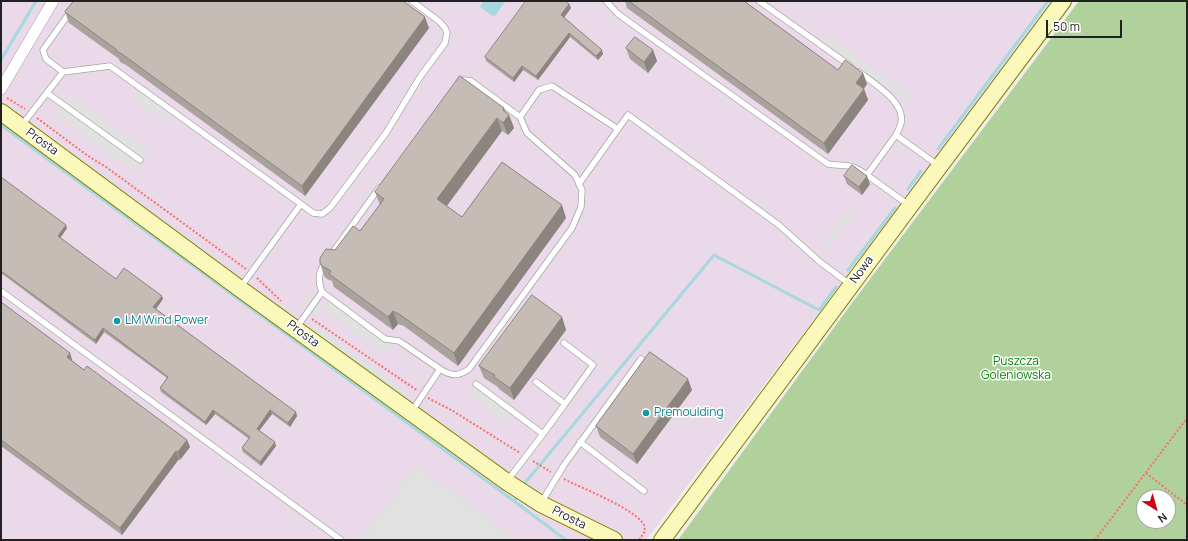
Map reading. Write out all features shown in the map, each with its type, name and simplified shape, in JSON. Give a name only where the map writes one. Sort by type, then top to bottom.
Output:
[{"type":"street","points":[[4,93],[53,1]]},
{"type":"street","name":"Nowa","points":[[662,540],[1063,1]]},
{"type":"street","name":"Prosta","points":[[1,112],[507,482],[541,504],[614,540]]},
{"type":"lane","points":[[78,1],[43,50],[46,59],[63,72],[110,66],[313,213],[322,214],[330,208],[386,133],[420,77],[445,43],[447,33],[445,28],[440,22],[412,1]]},
{"type":"lane","points":[[606,1],[618,14],[828,164],[838,166],[847,164],[856,167],[910,206]]},
{"type":"lane","points":[[759,1],[887,93],[900,111],[902,122],[896,135],[867,175]]},
{"type":"lane","points":[[20,127],[63,72]]},
{"type":"lane","points":[[381,185],[322,267],[319,276],[322,292],[385,339],[399,341],[447,374],[455,376],[463,374],[469,370],[572,228],[581,207],[582,190],[575,175],[527,133],[520,117],[472,81],[464,80],[456,83]]},
{"type":"lane","points":[[520,117],[539,90],[552,86],[618,129]]},
{"type":"lane","points":[[47,93],[140,160]]},
{"type":"lane","points":[[579,184],[628,115],[779,225],[820,262],[851,286]]},
{"type":"lane","points":[[896,135],[939,167]]},
{"type":"lane","points":[[240,288],[301,204]]},
{"type":"lane","points":[[1,291],[340,540]]},
{"type":"lane","points":[[296,329],[322,292]]},
{"type":"lane","points":[[507,482],[593,365],[564,343]]},
{"type":"lane","points":[[541,504],[557,476],[580,442],[641,359]]},
{"type":"lane","points":[[411,413],[440,369]]},
{"type":"lane","points":[[536,382],[565,404]]},
{"type":"lane","points":[[476,384],[543,434]]},
{"type":"lane","points":[[580,442],[644,490]]},
{"type":"path","points":[[4,93],[88,156],[106,167],[262,281],[285,304]]},
{"type":"path","points":[[306,316],[423,395],[453,411],[557,476],[628,510],[644,525],[645,531],[639,540]]},
{"type":"path","points":[[1095,540],[1187,418]]},
{"type":"path","points":[[1146,473],[1187,505]]},
{"type":"shaded area","points":[[1,1],[1056,1],[646,540],[1,540]]},
{"type":"shaded area","points":[[827,34],[912,96],[907,102],[822,40]]},
{"type":"shaded area","points":[[141,88],[173,111],[165,122],[134,99]]},
{"type":"shaded area","points":[[70,94],[149,152],[135,172],[55,114]]},
{"type":"shaded area","points":[[850,207],[856,211],[828,248],[822,244]]},
{"type":"shaded area","points":[[304,297],[316,301],[322,310],[317,317],[312,307],[301,305]]},
{"type":"shaded area","points":[[332,299],[392,344],[385,354],[324,310]]},
{"type":"shaded area","points":[[316,325],[407,392],[401,399],[311,332]]},
{"type":"shaded area","points":[[477,385],[512,411],[504,421],[469,395]]},
{"type":"shaded area","points":[[416,465],[518,540],[360,540]]},
{"type":"green space","name":"Puszcza Goleniowska","points":[[1079,1],[1187,1],[1187,540],[678,540],[855,299]]},
{"type":"water","points":[[484,1],[506,1],[494,17],[480,7]]},
{"type":"building","points":[[74,1],[403,1],[425,17],[302,186],[116,51],[117,50],[65,12]]},
{"type":"building","points":[[526,1],[565,1],[569,4],[561,15],[602,50],[596,56],[569,33],[536,76],[522,66],[513,78],[485,57]]},
{"type":"building","points":[[629,1],[744,1],[838,70],[845,60],[863,73],[856,83],[864,89],[824,143]]},
{"type":"building","points":[[635,37],[653,50],[644,62],[626,48]]},
{"type":"building","points":[[460,76],[504,108],[503,110],[509,115],[503,123],[497,118],[437,199],[462,217],[502,162],[562,205],[454,353],[399,314],[393,311],[388,317],[329,274],[331,271],[322,266],[320,263],[320,258],[326,249],[335,250],[353,226],[360,231],[384,199],[375,192]]},
{"type":"building","points":[[852,165],[867,176],[859,187],[844,176]]},
{"type":"building","name":"LM Wind Power","points":[[1,177],[66,225],[58,236],[116,279],[124,268],[162,296],[153,307],[296,412],[288,423],[270,410],[257,429],[275,442],[260,462],[242,448],[250,437],[213,410],[205,422],[160,388],[168,377],[103,328],[95,340],[1,271]]},
{"type":"building","points":[[532,295],[562,317],[510,388],[494,377],[495,375],[479,366]]},
{"type":"building","points":[[1,302],[70,353],[67,357],[84,370],[87,366],[187,440],[178,452],[176,451],[120,528],[1,440]]},
{"type":"building","name":"Premoulding","points":[[650,352],[688,379],[633,454],[596,426]]},
{"type":"waterway","points":[[1,60],[36,1]]},
{"type":"waterway","points":[[938,149],[1048,1]]},
{"type":"waterway","points":[[1,125],[514,501]]},
{"type":"waterway","points":[[908,189],[921,171]]},
{"type":"waterway","points":[[848,270],[895,208]]},
{"type":"waterway","points":[[524,484],[714,255],[819,310],[836,287]]},
{"type":"waterway","points":[[516,498],[514,501],[566,540]]},
{"type":"place","name":"LM Wind Power","points":[[117,321]]},
{"type":"place","name":"Premoulding","points":[[646,413]]}]
